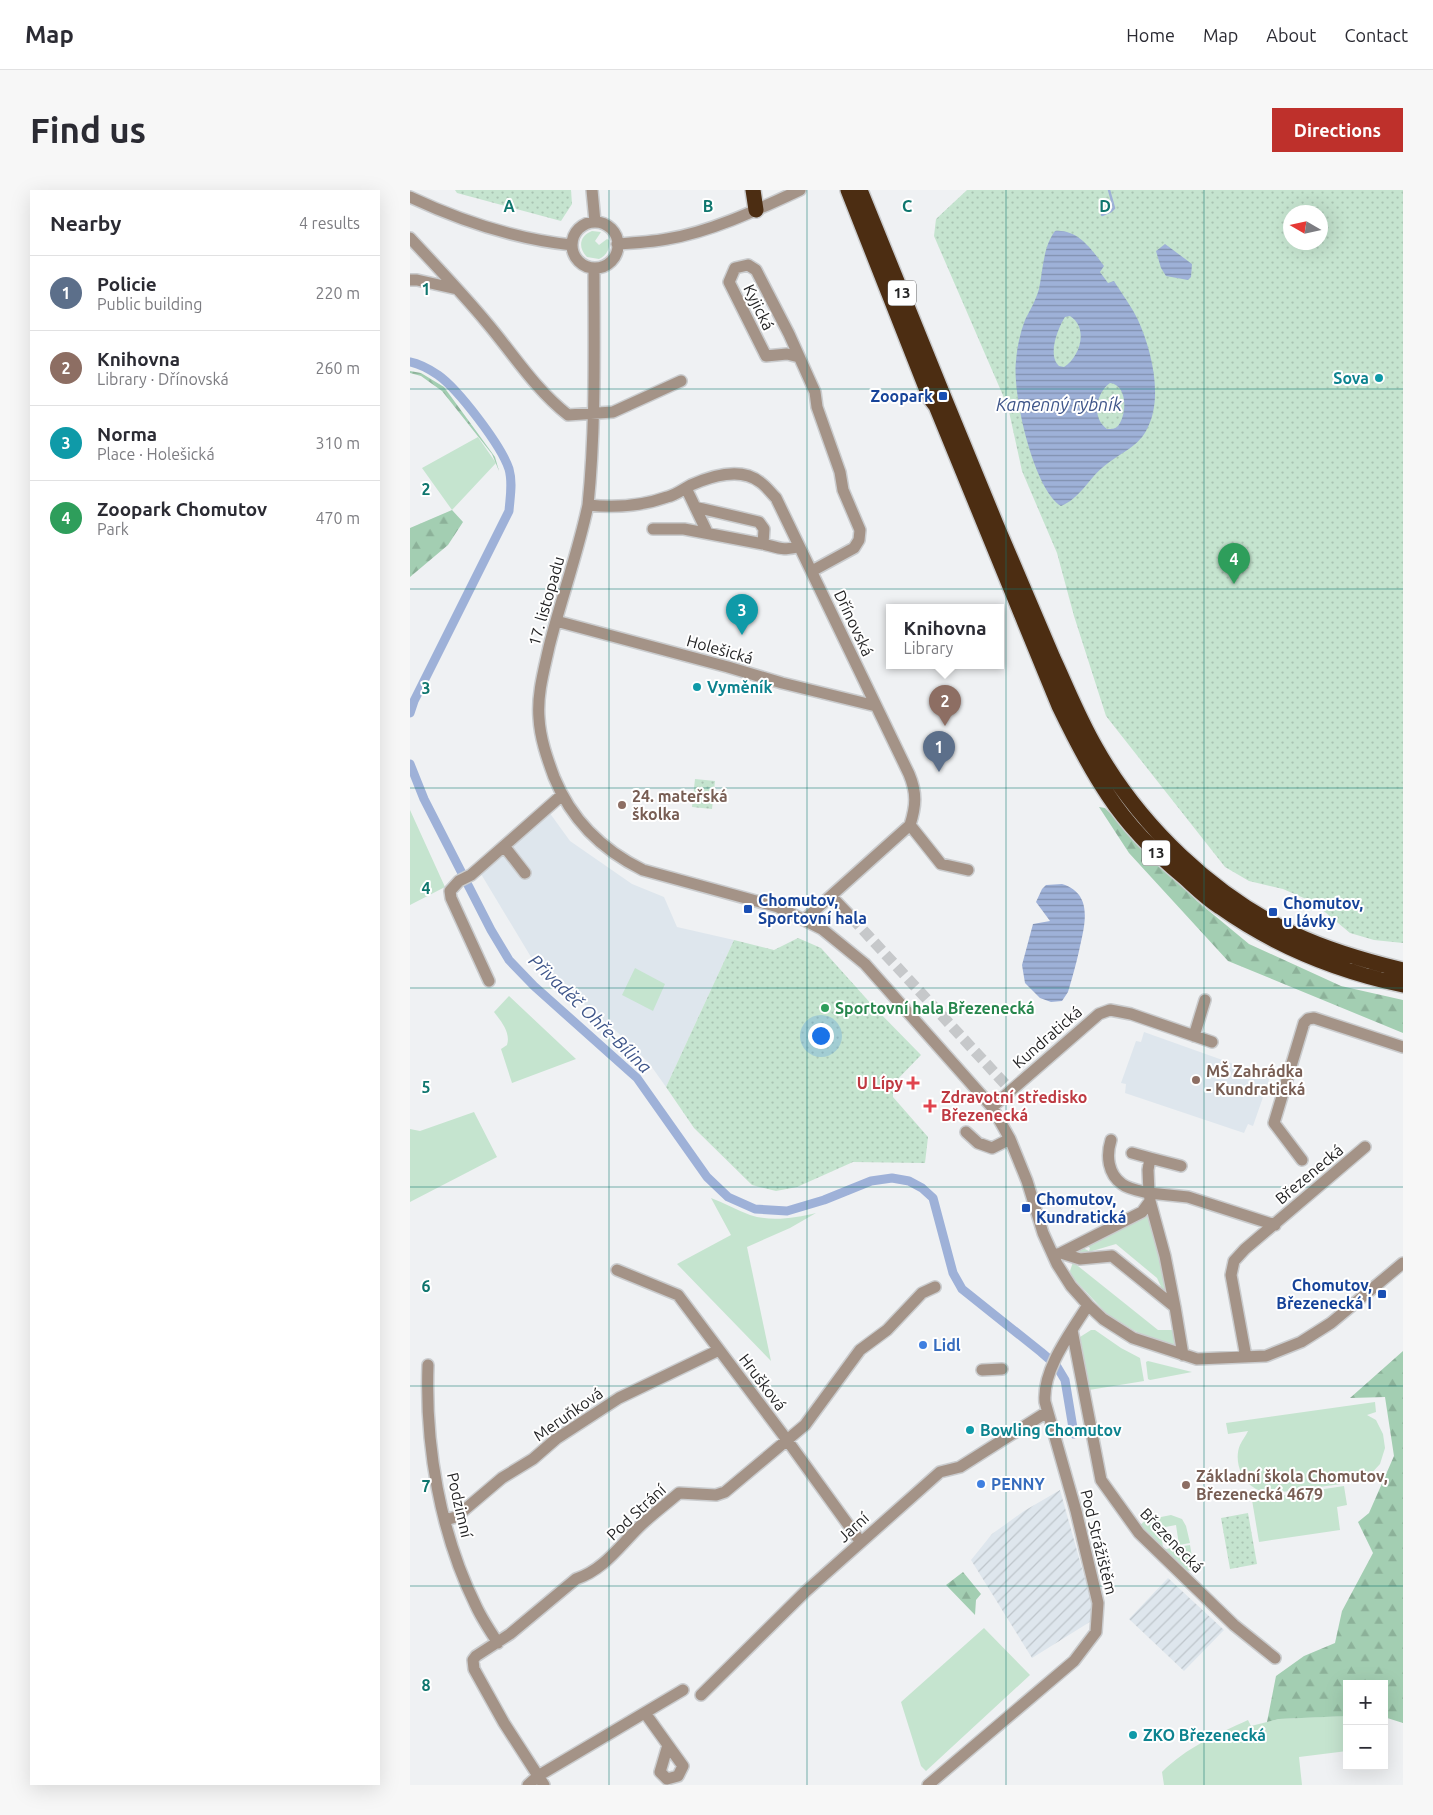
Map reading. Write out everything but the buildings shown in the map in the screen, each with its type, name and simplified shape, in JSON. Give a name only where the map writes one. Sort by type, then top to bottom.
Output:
[{"type":"highway","points":[[753,190],[756,210]]},
{"type":"highway","name":"13","points":[[853,191],[947,405],[1058,667],[1096,748],[1120,785],[1141,814],[1166,841],[1226,894],[1265,919],[1296,935],[1335,951],[1403,970]]},
{"type":"highway","name":"13","points":[[853,191],[930,398],[936,406],[1059,706],[1082,752],[1108,796],[1133,828],[1161,858],[1219,907],[1270,939],[1300,953],[1364,977],[1403,985]]},
{"type":"street","points":[[592,190],[595,222]]},
{"type":"street","points":[[617,244],[669,239],[723,223],[800,190]]},
{"type":"street","points":[[410,197],[468,222],[543,242],[572,245]]},
{"type":"street","points":[[595,222],[608,226],[613,231],[617,244],[616,252],[608,263],[594,268],[581,264],[573,252],[572,245],[573,238],[581,226],[595,222]]},
{"type":"street","points":[[410,238],[487,323],[531,380],[551,402],[568,415],[613,412],[681,381]]},
{"type":"street","name":"Kyjická","points":[[800,357],[787,354],[766,356],[729,282],[735,268],[748,265],[756,270],[800,357],[816,392],[817,407],[840,472],[843,490],[860,530],[859,540],[854,548],[812,571]]},
{"type":"street","name":"17. listopadu","points":[[594,268],[591,477],[588,505],[541,680],[539,718],[546,754],[562,795],[575,816],[608,849],[635,866],[757,901],[804,920]]},
{"type":"street","points":[[410,280],[457,289]]},
{"type":"street","name":"Dřínovská","points":[[588,505],[614,507],[641,504],[669,497],[718,475],[741,474],[759,481],[776,498],[912,781],[915,793],[915,809],[910,825]]},
{"type":"street","points":[[686,488],[707,532]]},
{"type":"street","points":[[695,506],[759,522],[764,529],[763,544]]},
{"type":"street","points":[[653,529],[684,529],[707,532],[791,550],[797,541]]},
{"type":"street","name":"Holešická","points":[[556,621],[782,683],[876,706]]},
{"type":"street","points":[[489,981],[451,898],[450,891],[459,881],[472,874],[562,795]]},
{"type":"street","points":[[968,870],[941,864],[910,825],[804,920],[822,929],[865,964],[992,1106],[1010,1139],[1027,1181],[1043,1233],[1057,1254],[1071,1286],[1088,1306],[1103,1319],[1133,1338],[1183,1355],[1198,1359],[1266,1356],[1301,1342],[1331,1323],[1403,1263]]},
{"type":"street","points":[[504,846],[525,873]]},
{"type":"street","points":[[831,896],[852,918]]},
{"type":"street","points":[[1194,1036],[1205,1000]]},
{"type":"street","name":"Kundratická","points":[[992,1106],[1007,1088],[1099,1014],[1110,1010],[1131,1014],[1212,1042]]},
{"type":"street","points":[[1302,1160],[1274,1124],[1304,1023],[1308,1019],[1314,1018],[1403,1047]]},
{"type":"street","points":[[966,1132],[978,1143],[992,1148],[1010,1139]]},
{"type":"street","name":"Březenecká","points":[[1111,1140],[1108,1150],[1110,1172],[1123,1186],[1150,1197],[1188,1197],[1274,1224]]},
{"type":"street","name":"Březenecká","points":[[1246,1357],[1231,1275],[1234,1261],[1245,1249],[1365,1147]]},
{"type":"street","points":[[1132,1153],[1181,1166]]},
{"type":"street","points":[[1150,1158],[1148,1170],[1150,1197],[1165,1256],[1183,1355]]},
{"type":"street","points":[[1057,1254],[1142,1212],[1150,1197]]},
{"type":"street","points":[[1057,1254],[1080,1260],[1112,1256],[1175,1307]]},
{"type":"street","name":"Hrušková","points":[[617,1270],[678,1295],[860,1541]]},
{"type":"street","name":"Pod Strání","points":[[541,1780],[504,1723],[474,1669],[473,1660],[476,1656],[510,1634],[576,1579],[601,1567],[640,1526],[679,1493],[716,1495],[725,1492],[805,1425],[860,1350],[887,1330],[922,1293],[935,1287]]},
{"type":"street","name":"Pod Strážištěm","points":[[928,1785],[1074,1661],[1096,1632],[1098,1603],[1044,1391],[1059,1354],[1088,1306]]},
{"type":"street","name":"Březenecká","points":[[1072,1330],[1101,1480],[1139,1533],[1234,1625],[1275,1658]]},
{"type":"street","name":"Meruňková","points":[[445,1520],[456,1518],[502,1478],[533,1459],[556,1439],[620,1398],[719,1350]]},
{"type":"street","name":"Podzimní","points":[[428,1365],[427,1386],[430,1432],[436,1480],[445,1520],[454,1552],[476,1606],[498,1643]]},
{"type":"street","points":[[982,1370],[1002,1369]]},
{"type":"street","name":"Jarní","points":[[700,1695],[805,1592],[860,1541],[940,1472],[960,1467],[1048,1412]]},
{"type":"street","points":[[528,1785],[541,1780],[683,1690]]},
{"type":"street","points":[[645,1713],[668,1745]]},
{"type":"shaded area","points":[[549,812],[570,841],[632,884],[664,897],[677,927],[734,940],[666,1087],[649,1063],[614,1029],[534,962],[481,874]]},
{"type":"shaded area","name":"MŠ Zahrádka - Kundratická","points":[[1144,1032],[1270,1077],[1253,1126],[1248,1124],[1244,1133],[1125,1093],[1126,1084],[1121,1083],[1136,1041],[1141,1042]]},
{"type":"shaded area","points":[[1060,1490],[1093,1608],[1093,1620],[1032,1658],[971,1560],[992,1534],[1024,1511]]},
{"type":"shaded area","points":[[1168,1578],[1224,1630],[1184,1671],[1129,1619]]},
{"type":"green space","points":[[455,190],[571,190],[572,204],[561,221],[457,193]]},
{"type":"green space","points":[[967,190],[1403,190],[1403,943],[1374,940],[1350,933],[1313,902],[1283,889],[1249,881],[1225,867],[1106,716],[1074,616],[1057,553],[1022,471],[1008,407],[934,236],[936,219]]},
{"type":"green space","points":[[592,231],[601,232],[595,241],[599,245],[607,239],[609,240],[607,251],[599,259],[587,257],[581,246],[584,236]]},
{"type":"green space","points":[[410,371],[421,373],[444,387],[495,457],[499,471],[492,454],[442,391],[421,376],[410,373]]},
{"type":"green space","points":[[478,437],[496,463],[452,510],[422,468]]},
{"type":"green space","points":[[452,510],[463,522],[448,545],[410,577],[410,528]]},
{"type":"green space","points":[[695,779],[715,781],[712,809],[692,807]]},
{"type":"green space","points":[[1099,807],[1105,808],[1197,901],[1249,944],[1341,986],[1403,1000],[1403,1033],[1228,961],[1129,853]]},
{"type":"green space","points":[[410,810],[445,887],[410,905]]},
{"type":"green space","points":[[798,938],[821,948],[873,1006],[921,1055],[893,1084],[893,1097],[928,1137],[925,1163],[853,1162],[797,1187],[776,1191],[752,1185],[694,1128],[666,1087],[734,940],[774,950]]},
{"type":"green space","points":[[635,968],[665,984],[653,1011],[622,995]]},
{"type":"green space","points":[[509,996],[576,1059],[512,1083],[501,1049],[507,1045],[508,1036],[505,1027],[494,1012]]},
{"type":"green space","points":[[474,1112],[497,1157],[410,1202],[410,1129],[420,1131]]},
{"type":"green space","points":[[711,1198],[758,1217],[791,1218],[816,1213],[790,1228],[747,1247],[771,1361],[677,1264],[731,1235]]},
{"type":"green space","points":[[1146,1214],[1149,1216],[1168,1291],[1163,1291],[1157,1278],[1116,1244],[1082,1254],[1074,1251],[1081,1247],[1089,1251],[1090,1248],[1085,1245]]},
{"type":"green space","points":[[1073,1262],[1158,1330],[1175,1330],[1178,1342],[1171,1345],[1147,1338],[1108,1315],[1072,1277],[1070,1271]]},
{"type":"green space","points":[[1091,1330],[1095,1330],[1121,1348],[1140,1358],[1144,1381],[1089,1390],[1080,1337]]},
{"type":"green space","points":[[1403,1351],[1403,1723],[1388,1718],[1388,1680],[1343,1680],[1343,1716],[1279,1719],[1267,1722],[1276,1676],[1304,1656],[1335,1643],[1342,1611],[1373,1553],[1358,1522],[1369,1513],[1394,1456],[1385,1397],[1350,1398]]},
{"type":"green space","points":[[1146,1362],[1192,1372],[1150,1380],[1148,1379]]},
{"type":"green space","points":[[1375,1402],[1376,1412],[1367,1415],[1376,1420],[1383,1434],[1385,1448],[1380,1464],[1369,1476],[1356,1482],[1275,1493],[1255,1489],[1242,1474],[1238,1462],[1238,1450],[1248,1431],[1228,1434],[1226,1423]]},
{"type":"green space","points":[[1344,1486],[1347,1505],[1337,1507],[1340,1530],[1259,1542],[1252,1500]]},
{"type":"green space","points":[[1248,1513],[1257,1564],[1230,1569],[1221,1518]]},
{"type":"green space","points":[[1171,1515],[1182,1519],[1186,1526],[1190,1543],[1179,1545],[1176,1525],[1160,1528],[1163,1547],[1166,1549],[1190,1545],[1193,1570],[1186,1571],[1140,1527],[1146,1520]]},
{"type":"green space","points":[[963,1572],[981,1594],[976,1600],[975,1615],[946,1585]]},
{"type":"green space","points":[[984,1628],[1030,1675],[926,1771],[921,1766],[901,1702]]},
{"type":"green space","points":[[1343,1716],[1343,1752],[1299,1757],[1302,1785],[1164,1785],[1162,1772],[1171,1763],[1213,1736],[1248,1720],[1251,1726],[1279,1719]]},
{"type":"water","name":"Kamenný rybník","points":[[1055,231],[1071,233],[1089,247],[1104,266],[1100,272],[1108,283],[1114,281],[1133,310],[1143,332],[1148,346],[1155,390],[1151,419],[1142,437],[1132,447],[1102,468],[1073,499],[1061,506],[1051,496],[1033,461],[1021,416],[1016,375],[1016,356],[1020,335],[1038,293],[1046,251]],"holes":[[[1070,316],[1076,321],[1081,335],[1078,350],[1064,367],[1059,366],[1056,361],[1054,349],[1062,322],[1065,317]],[[1110,383],[1120,389],[1124,401],[1121,421],[1113,429],[1107,429],[1102,424],[1097,412],[1101,393]]]},
{"type":"water","points":[[1165,244],[1192,264],[1191,277],[1188,280],[1166,276],[1161,268],[1156,251]]},
{"type":"water","points":[[1062,884],[1079,895],[1085,912],[1085,922],[1068,992],[1062,1001],[1051,1002],[1040,998],[1025,983],[1022,965],[1033,924],[1050,921],[1036,902],[1042,889],[1046,885]]},
{"type":"waterway","points":[[1102,215],[1114,208],[1109,190]]},
{"type":"waterway","name":"Přivaděč Ohře-Bílina","points":[[410,362],[438,375],[467,405],[497,446],[509,469],[511,485],[509,511],[414,701],[410,713]]},
{"type":"waterway","name":"Přivaděč Ohře-Bílina","points":[[410,764],[424,799],[491,930],[509,960],[534,986],[637,1078],[707,1177],[728,1197],[755,1209],[787,1211],[824,1200],[871,1181],[892,1178],[909,1181],[922,1188],[933,1198],[953,1273],[962,1289],[1056,1365],[1065,1380],[1074,1434]]},
{"type":"tunnel","points":[[852,918],[1005,1084]]},
{"type":"place","name":"Sova","points":[[1379,378]]},
{"type":"place","name":"Zoopark","points":[[943,396]]},
{"type":"place","name":"Zoopark Chomutov","points":[[1234,584]]},
{"type":"place","name":"Norma","points":[[742,635]]},
{"type":"place","name":"Vyměník","points":[[697,687]]},
{"type":"place","name":"Knihovna","points":[[945,726]]},
{"type":"place","name":"Policie","points":[[939,772]]},
{"type":"place","name":"24. mateřská školka","points":[[622,805]]},
{"type":"place","name":"Chomutov, Sportovní hala","points":[[748,909]]},
{"type":"place","name":"Chomutov, u lávky","points":[[1273,912]]},
{"type":"place","name":"Sportovní hala Březenecká","points":[[825,1008]]},
{"type":"place","name":"MŠ Zahrádka - Kundratická","points":[[1196,1080]]},
{"type":"place","name":"U Lípy","points":[[913,1083]]},
{"type":"place","name":"Zdravotní středisko Březenecká","points":[[930,1106]]},
{"type":"place","name":"Chomutov, Kundratická","points":[[1026,1208]]},
{"type":"place","name":"Chomutov, Březenecká I","points":[[1382,1294]]},
{"type":"place","name":"Lidl","points":[[923,1345]]},
{"type":"place","name":"Bowling Chomutov","points":[[970,1430]]},
{"type":"place","name":"PENNY","points":[[981,1484]]},
{"type":"place","name":"Základní škola Chomutov, Březenecká 4679","points":[[1186,1485]]},
{"type":"place","name":"ZKO Březenecká","points":[[1133,1735]]}]
